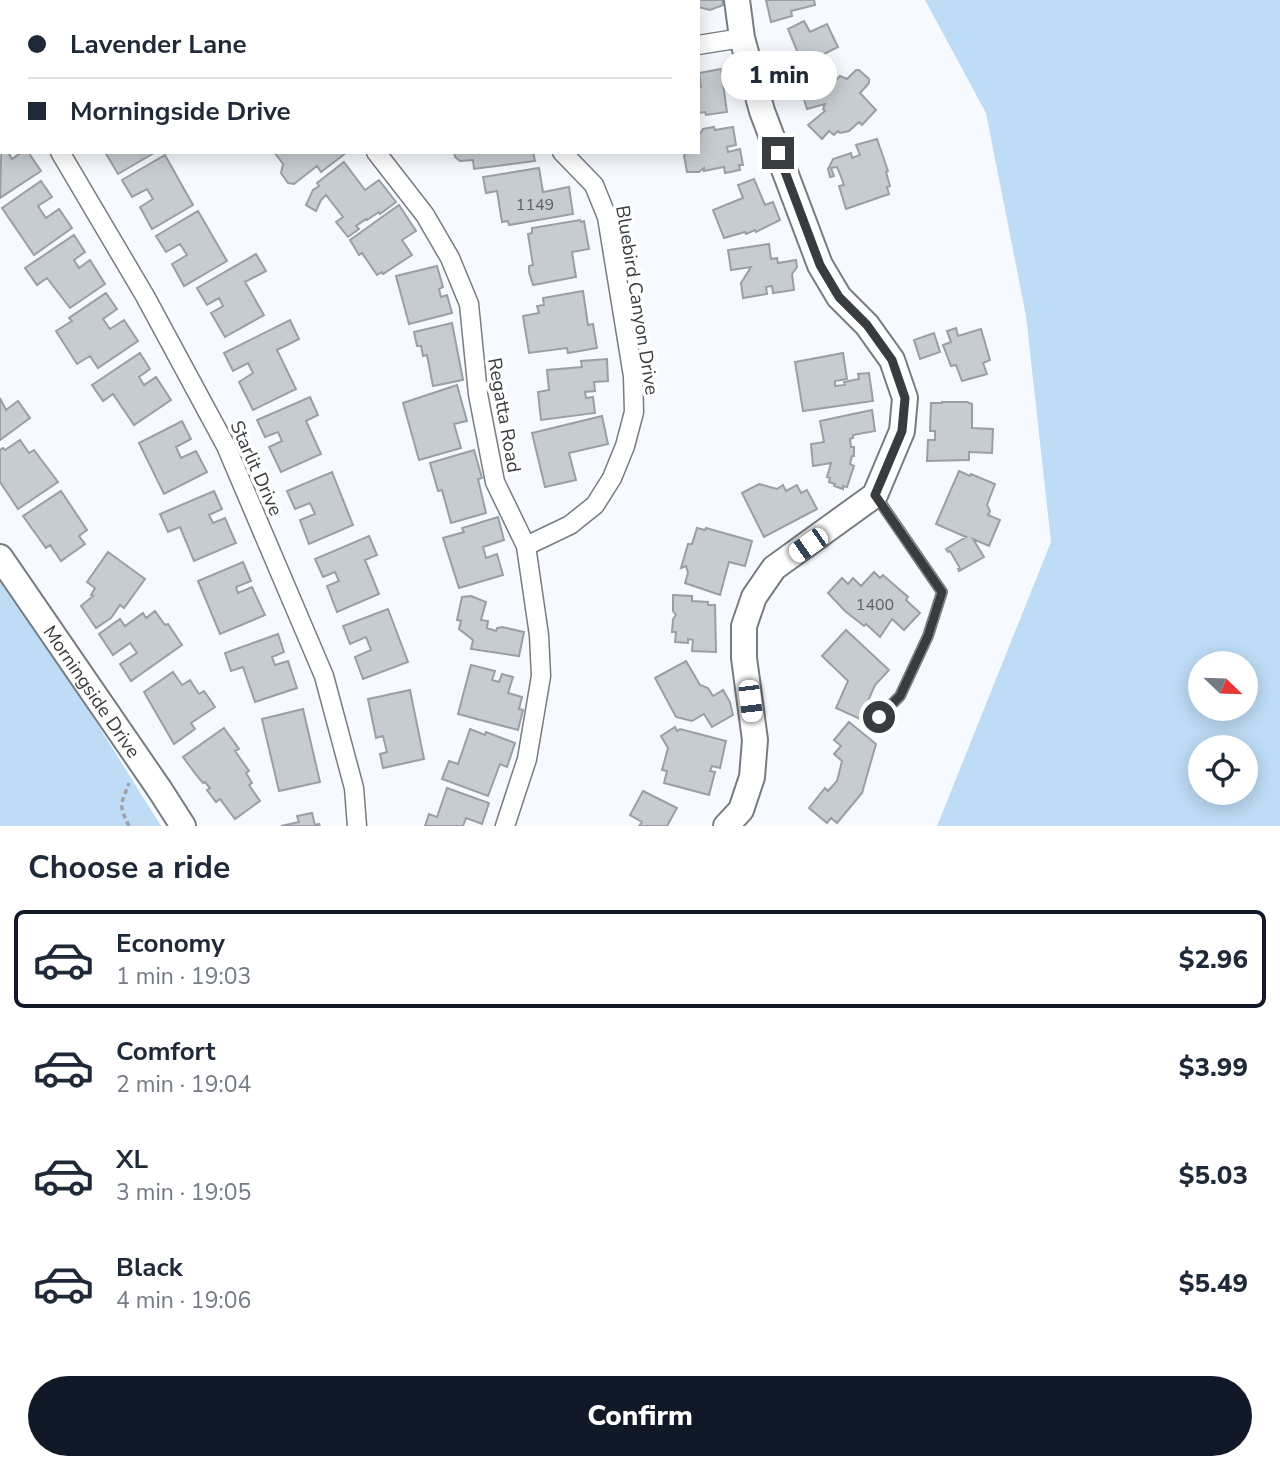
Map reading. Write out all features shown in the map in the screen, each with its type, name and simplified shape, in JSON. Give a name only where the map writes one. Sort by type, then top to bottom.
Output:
[{"type":"street","points":[[726,826],[741,810],[752,777],[755,740],[744,658],[744,626],[754,597],[774,568],[875,495],[902,431],[905,398],[892,360],[867,325],[839,297],[820,265],[762,111],[742,38],[737,0]]},
{"type":"street","points":[[700,46],[742,38]]},
{"type":"street","name":"Starlit Drive","points":[[61,154],[145,296],[226,446],[324,676],[354,788],[357,826]]},
{"type":"street","name":"Regatta Road","points":[[378,154],[425,215],[450,258],[469,304],[478,394],[495,482],[526,547],[539,635],[541,676],[527,760],[505,826]]},
{"type":"street","name":"Bluebird Canyon Drive","points":[[526,547],[570,525],[595,505],[612,478],[634,412],[633,376],[607,217],[594,185],[564,154]]},
{"type":"street","name":"Morningside Drive","points":[[0,557],[183,826]]},
{"type":"lane","points":[[875,495],[942,592],[928,636],[900,696],[879,717]]},
{"type":"path","points":[[129,826],[121,811],[121,800],[142,764]]},
{"type":"shaded area","points":[[925,0],[1280,0],[1280,826],[937,826],[1051,542],[1026,316],[986,113]]},
{"type":"shaded area","points":[[0,568],[161,826],[0,826]]},
{"type":"building","points":[[700,0],[722,0],[723,5],[710,10],[700,8]]},
{"type":"building","points":[[766,0],[814,0],[815,5],[791,11],[792,16],[771,22]]},
{"type":"building","points":[[804,21],[810,32],[827,24],[838,47],[818,57],[824,69],[791,82],[781,61],[798,53],[788,29]]},
{"type":"building","points":[[721,69],[727,112],[706,115],[705,112],[700,113],[700,73]]},
{"type":"building","points":[[856,70],[869,79],[869,83],[860,93],[876,110],[862,125],[859,122],[849,131],[838,131],[834,135],[829,131],[822,139],[808,125],[825,111],[825,104],[807,109],[800,87],[821,81],[823,88],[830,86],[840,76],[847,79]]},
{"type":"building","points":[[733,127],[736,145],[727,147],[728,152],[740,149],[743,165],[739,165],[740,170],[725,173],[724,167],[687,172],[684,156],[700,154],[700,134],[703,129]]},
{"type":"building","points":[[877,139],[888,171],[889,194],[846,209],[839,186],[844,185],[837,167],[831,168],[834,176],[830,177],[828,169],[833,159],[851,153],[852,158],[860,155],[856,145]]},
{"type":"building","points":[[1,154],[9,154],[12,159],[19,154],[29,154],[41,171],[0,198]]},
{"type":"building","points":[[106,154],[152,154],[118,174]]},
{"type":"building","points":[[276,154],[345,154],[321,172],[317,166],[294,184],[288,183],[281,173],[283,164]]},
{"type":"building","points":[[454,154],[533,154],[535,161],[474,169],[473,160],[460,161]]},
{"type":"building","points":[[165,155],[193,205],[152,229],[140,207],[153,199],[147,189],[132,197],[122,180]]},
{"type":"building","points":[[344,162],[365,190],[379,180],[396,202],[356,226],[359,229],[348,237],[336,222],[343,217],[326,195],[316,211],[306,205],[313,190],[319,186],[317,183]]},
{"type":"building","points":[[539,168],[543,192],[569,187],[573,214],[509,225],[508,221],[502,222],[497,191],[486,193],[483,177]]},
{"type":"building","points":[[754,179],[765,205],[773,202],[780,220],[756,232],[755,230],[724,238],[713,210],[743,198],[738,185]]},
{"type":"building","points":[[41,181],[52,197],[38,206],[46,218],[59,209],[72,228],[34,255],[2,208]]},
{"type":"building","points":[[399,205],[416,231],[402,240],[412,255],[383,274],[382,272],[377,275],[350,240]]},
{"type":"building","points":[[198,211],[227,261],[184,286],[172,264],[187,255],[180,244],[166,252],[156,236]]},
{"type":"building","points":[[584,221],[589,249],[572,252],[576,277],[533,285],[529,272],[529,266],[533,265],[528,234],[532,233],[532,228]]},
{"type":"building","points":[[74,235],[85,252],[74,260],[79,268],[90,260],[105,284],[70,308],[47,278],[37,285],[25,268]]},
{"type":"building","points":[[769,244],[771,259],[777,258],[778,263],[796,260],[797,267],[792,274],[794,290],[773,293],[772,286],[766,287],[767,294],[743,298],[741,283],[751,267],[731,270],[728,250]]},
{"type":"building","points":[[256,254],[266,271],[245,282],[264,315],[225,337],[211,313],[223,306],[219,298],[207,305],[197,288]]},
{"type":"building","points":[[437,266],[443,287],[439,289],[441,297],[447,295],[452,313],[409,324],[396,276]]},
{"type":"building","points":[[583,291],[588,325],[593,324],[597,348],[568,353],[567,348],[529,353],[523,316],[539,313],[537,306],[544,305],[543,298]]},
{"type":"building","points":[[106,293],[117,309],[103,319],[110,329],[124,320],[138,341],[98,368],[90,356],[77,364],[56,331],[72,321],[69,318]]},
{"type":"building","points":[[290,320],[299,339],[277,350],[296,389],[253,410],[239,382],[253,373],[248,363],[233,371],[224,353]]},
{"type":"building","points":[[452,323],[463,380],[433,386],[427,355],[423,356],[421,346],[417,346],[414,332]]},
{"type":"building","points":[[956,328],[958,336],[981,329],[990,360],[983,363],[987,374],[962,381],[956,365],[951,366],[943,345],[951,342],[947,331]]},
{"type":"building","points":[[934,333],[940,352],[920,359],[914,340]]},
{"type":"building","points":[[140,353],[150,369],[139,377],[144,385],[156,377],[171,400],[134,425],[113,394],[103,401],[92,385]]},
{"type":"building","points":[[843,353],[847,379],[835,381],[835,386],[859,379],[858,374],[869,373],[873,401],[803,411],[795,362]]},
{"type":"building","points":[[607,359],[608,381],[594,382],[595,391],[585,392],[586,398],[593,397],[595,413],[541,420],[538,392],[549,390],[547,370],[582,367],[581,361]]},
{"type":"building","points":[[457,385],[467,421],[454,424],[461,448],[419,460],[403,403]]},
{"type":"building","points":[[310,397],[318,415],[306,421],[321,454],[281,472],[269,447],[282,441],[278,432],[265,437],[257,420]]},
{"type":"building","points":[[0,398],[6,410],[18,401],[30,418],[0,440]]},
{"type":"building","points":[[931,403],[972,404],[972,428],[993,429],[992,453],[969,452],[969,460],[927,461],[928,440],[935,440],[935,431],[930,431]]},
{"type":"building","points":[[872,410],[875,431],[853,435],[850,439],[854,456],[850,464],[854,466],[847,487],[843,486],[843,489],[834,486],[827,477],[831,463],[813,466],[811,444],[824,442],[820,421]]},
{"type":"building","points":[[602,416],[608,444],[569,453],[576,480],[545,487],[532,433]]},
{"type":"building","points":[[182,421],[191,439],[176,447],[181,458],[196,451],[207,472],[164,494],[139,443]]},
{"type":"building","points":[[20,440],[29,453],[34,450],[58,482],[18,509],[0,482],[0,450],[5,450]]},
{"type":"building","points":[[474,450],[482,478],[478,479],[486,513],[451,523],[442,490],[438,491],[430,463]]},
{"type":"building","points":[[959,471],[995,484],[987,505],[990,511],[988,515],[1000,520],[989,546],[973,539],[984,557],[959,571],[960,568],[950,551],[946,549],[966,537],[936,524]]},
{"type":"building","points":[[332,472],[353,525],[309,544],[300,520],[315,514],[310,503],[295,509],[287,491]]},
{"type":"building","points":[[759,484],[777,489],[783,485],[786,491],[797,485],[801,493],[807,490],[817,509],[764,537],[742,493]]},
{"type":"building","points":[[61,491],[87,530],[79,536],[85,544],[61,561],[50,545],[46,548],[23,516]]},
{"type":"building","points":[[214,491],[222,509],[209,515],[213,523],[225,518],[236,543],[194,561],[180,527],[168,532],[160,514]]},
{"type":"building","points":[[498,517],[504,540],[483,547],[486,558],[497,554],[503,575],[459,588],[443,538],[464,532],[462,528]]},
{"type":"building","points":[[697,528],[752,541],[745,566],[729,562],[720,595],[685,583],[688,573],[686,566],[681,568],[688,544],[692,544]]},
{"type":"building","points":[[369,536],[377,555],[365,560],[379,594],[337,612],[327,586],[339,581],[335,572],[323,577],[315,559]]},
{"type":"building","points":[[108,552],[145,579],[124,608],[120,605],[111,618],[96,628],[81,606],[93,596],[91,595],[95,588],[87,582]]},
{"type":"building","points":[[243,562],[251,581],[236,587],[238,593],[252,587],[265,615],[220,634],[198,581]]},
{"type":"building","points":[[874,572],[880,578],[883,575],[908,597],[906,600],[920,613],[904,630],[892,619],[880,637],[845,611],[828,593],[842,578],[848,584],[853,578],[861,586]]},
{"type":"building","points":[[673,595],[692,596],[692,601],[715,605],[716,652],[692,651],[693,640],[688,639],[688,643],[675,642],[676,632],[672,632],[676,615],[673,611]]},
{"type":"building","points":[[471,596],[486,602],[481,620],[488,621],[487,628],[496,631],[502,627],[524,632],[519,656],[471,649],[473,640],[459,629],[461,621],[457,620],[462,597]]},
{"type":"building","points":[[388,609],[408,662],[363,679],[355,657],[371,650],[366,637],[350,644],[343,626]]},
{"type":"building","points":[[155,611],[182,645],[131,681],[120,664],[137,653],[130,643],[113,655],[99,634],[120,619],[125,626],[143,613],[146,618]]},
{"type":"building","points":[[846,630],[889,670],[875,685],[860,719],[836,708],[848,681],[822,656]]},
{"type":"building","points":[[278,634],[284,652],[272,657],[275,665],[288,661],[297,688],[255,702],[243,667],[231,671],[225,653]]},
{"type":"building","points":[[686,661],[700,685],[708,688],[713,696],[723,690],[733,715],[712,727],[704,714],[692,721],[676,717],[655,678]]},
{"type":"building","points":[[471,665],[495,671],[492,680],[499,682],[502,674],[513,677],[508,693],[522,697],[519,709],[523,710],[518,730],[458,714]]},
{"type":"building","points":[[173,672],[182,685],[190,680],[199,694],[204,691],[215,707],[191,723],[195,729],[174,744],[144,692]]},
{"type":"building","points":[[410,690],[424,759],[383,768],[380,754],[387,752],[383,736],[376,738],[368,699]]},
{"type":"building","points":[[303,709],[320,782],[279,791],[262,719]]},
{"type":"building","points":[[849,722],[876,744],[862,793],[837,823],[831,818],[827,823],[809,808],[825,788],[828,791],[837,781],[842,761],[834,754],[841,746],[834,740]]},
{"type":"building","points":[[675,727],[677,731],[680,729],[726,741],[720,768],[712,766],[710,771],[715,772],[709,795],[664,783],[667,771],[662,770],[668,748],[661,736]]},
{"type":"building","points":[[224,728],[239,749],[235,751],[249,771],[246,773],[252,783],[249,785],[260,801],[235,819],[220,799],[216,802],[207,790],[210,788],[183,757]]},
{"type":"building","points":[[470,729],[515,743],[507,767],[500,764],[488,796],[442,779],[449,761],[458,764]]},
{"type":"building","points":[[447,788],[489,803],[482,824],[466,818],[463,826],[425,826],[429,814],[437,817]]},
{"type":"building","points":[[643,791],[677,808],[667,826],[639,826],[642,822],[630,815]]},
{"type":"building","points":[[312,813],[315,825],[320,826],[281,826],[299,822],[297,816]]},
{"type":"route","points":[[778,153],[820,265],[839,297],[867,325],[892,360],[905,398],[902,431],[875,495],[942,592],[928,636],[900,696],[879,717]]}]
